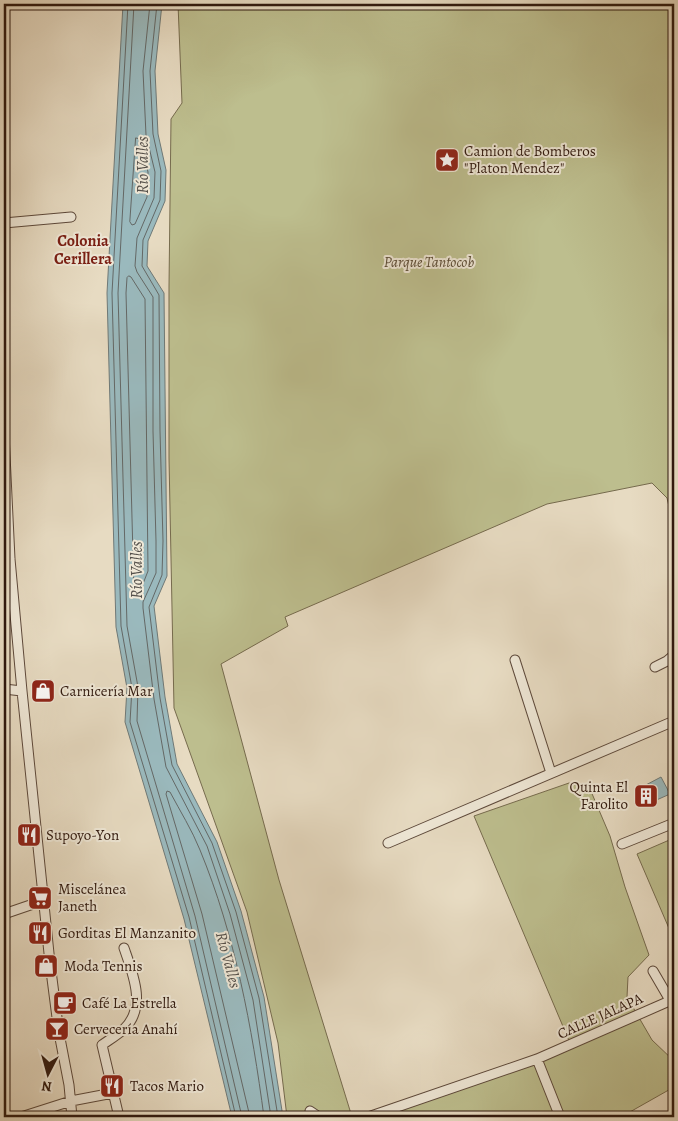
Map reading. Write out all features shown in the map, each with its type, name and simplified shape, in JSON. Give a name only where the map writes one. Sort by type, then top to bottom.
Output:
[{"type":"street","points":[[4,223],[71,217]]},
{"type":"street","points":[[4,434],[7,558],[59,1033],[72,1117]]},
{"type":"street","points":[[654,667],[667,661],[674,655]]},
{"type":"street","points":[[514,660],[551,773]]},
{"type":"street","points":[[4,689],[22,691]]},
{"type":"street","points":[[388,843],[674,721]]},
{"type":"street","points":[[622,844],[674,823]]},
{"type":"street","points":[[4,914],[45,900]]},
{"type":"street","points":[[119,1117],[102,1045],[124,1029],[133,1018],[137,990],[124,948]]},
{"type":"street","points":[[653,971],[673,1002]]},
{"type":"street","name":"CALLE JALAPA","points":[[368,1117],[536,1059],[673,1002]]},
{"type":"street","points":[[536,1059],[560,1117]]},
{"type":"street","points":[[21,1117],[71,1101],[113,1092]]},
{"type":"street","points":[[310,1111],[319,1117]]},
{"type":"green space","name":"Parque Tantocob","points":[[178,4],[674,4],[674,528],[667,498],[652,483],[547,504],[285,617],[288,626],[221,664],[279,880],[352,1117],[287,1117],[278,1043],[247,912],[174,708],[169,458],[169,287],[171,119],[182,103]]},
{"type":"green space","points":[[569,783],[590,789],[610,836],[625,887],[649,955],[628,977],[627,997],[652,1040],[674,1061],[674,1087],[621,1117],[357,1117],[570,1043],[474,816]]},
{"type":"green space","points":[[674,838],[674,940],[637,854]]},
{"type":"water","name":"Río Valles","points":[[123,4],[162,4],[155,71],[158,134],[166,170],[165,201],[148,241],[147,266],[164,293],[167,576],[154,606],[165,697],[177,764],[217,842],[241,911],[264,997],[283,1117],[232,1117],[184,919],[125,722],[127,688],[116,627],[107,293]]},
{"type":"water","points":[[661,777],[670,794],[652,802],[642,787]]},
{"type":"place","name":"Camion de Bomberos \"Platon Mendez\"","points":[[447,160]]},
{"type":"place","name":"Carnicería Mar","points":[[43,691]]},
{"type":"place","name":"Quinta El Farolito","points":[[646,796]]},
{"type":"place","name":"Supoyo-Yon","points":[[29,835]]},
{"type":"place","name":"Miscelánea Janeth","points":[[40,898]]},
{"type":"place","name":"Gorditas El Manzanito","points":[[40,933]]},
{"type":"place","name":"Moda Tennis","points":[[46,966]]},
{"type":"place","name":"Café La Estrella","points":[[65,1003]]},
{"type":"place","name":"Cervecería Anahí","points":[[57,1029]]},
{"type":"place","name":"Tacos Mario","points":[[112,1086]]},
{"type":"district","name":"Colonia Cerillera","points":[[83,250]]}]
